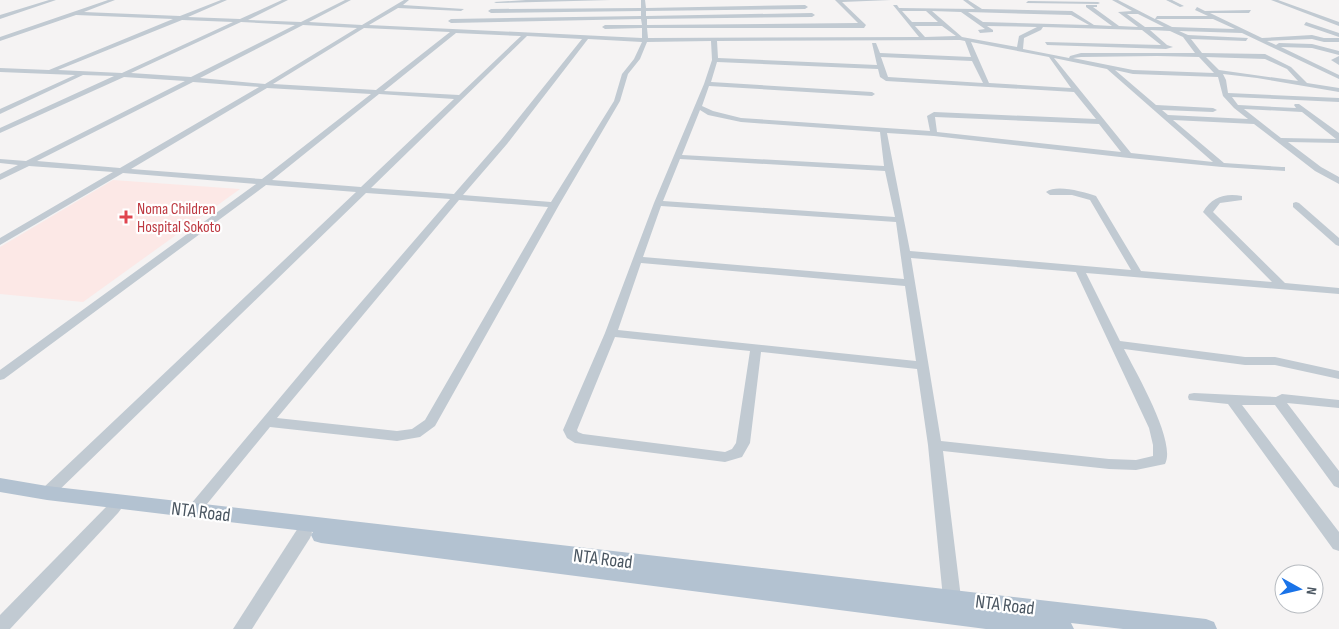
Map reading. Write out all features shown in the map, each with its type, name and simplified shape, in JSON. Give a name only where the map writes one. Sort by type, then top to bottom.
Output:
[{"type":"main road","name":"NTA Road","points":[[0,485],[47,493],[193,511],[1063,629]]},
{"type":"main road","name":"NTA Road","points":[[0,494],[955,614],[1206,629]]},
{"type":"street","points":[[0,17],[54,0]]},
{"type":"street","points":[[0,38],[113,0]]},
{"type":"street","points":[[47,72],[225,0]]},
{"type":"street","points":[[0,131],[286,0]]},
{"type":"street","points":[[0,177],[349,0]]},
{"type":"street","points":[[0,242],[266,86],[407,0]]},
{"type":"street","points":[[488,20],[496,1],[609,0]]},
{"type":"street","points":[[268,422],[397,436],[415,434],[430,423],[554,205],[617,101],[625,74],[637,60],[645,40],[646,18],[643,0]]},
{"type":"street","points":[[764,0],[768,6]]},
{"type":"street","points":[[800,0],[819,26],[824,39]]},
{"type":"street","points":[[837,0],[889,0],[923,38]]},
{"type":"street","points":[[837,0],[863,25],[874,41],[883,77],[892,80],[1077,90]]},
{"type":"street","points":[[965,0],[981,11]]},
{"type":"street","points":[[1115,0],[1187,38],[1201,57],[1219,74],[1226,95],[1236,107],[1318,169],[1339,181]]},
{"type":"street","points":[[1027,1],[1095,2],[1120,0]]},
{"type":"street","points":[[1168,0],[1182,6]]},
{"type":"street","points":[[1273,0],[1339,24]]},
{"type":"street","points":[[732,7],[735,1]]},
{"type":"street","points":[[1027,1],[1039,12]]},
{"type":"street","points":[[1095,2],[1101,5],[1088,6],[1129,35]]},
{"type":"street","points":[[1001,4],[1011,12]]},
{"type":"street","points":[[397,6],[463,7],[444,30]]},
{"type":"street","points":[[491,11],[805,7]]},
{"type":"street","points":[[898,9],[928,7],[962,8],[981,11],[1072,13],[1093,26]]},
{"type":"street","points":[[928,7],[942,24],[954,30],[964,39],[987,85]]},
{"type":"street","points":[[962,8],[991,31],[980,31]]},
{"type":"street","points":[[1003,11],[1014,23]]},
{"type":"street","points":[[1187,13],[1249,11]]},
{"type":"street","points":[[1142,13],[1121,12],[1158,38],[1166,46]]},
{"type":"street","points":[[1201,12],[1275,45],[1330,73],[1339,75]]},
{"type":"street","points":[[75,13],[444,30],[524,36],[645,40],[824,39],[874,41],[923,38],[964,39],[1140,72],[1257,76],[1339,90]]},
{"type":"street","points":[[451,21],[812,15]]},
{"type":"street","points":[[1010,18],[1061,20]]},
{"type":"street","points":[[1152,18],[1215,18]]},
{"type":"street","points":[[982,24],[1014,23],[1243,31]]},
{"type":"street","points":[[912,24],[942,24]]},
{"type":"street","points":[[1306,24],[1339,35]]},
{"type":"street","points":[[605,28],[863,25]]},
{"type":"street","points":[[1020,48],[1021,37],[1039,29],[1041,25]]},
{"type":"street","points":[[1084,26],[1094,34]]},
{"type":"street","points":[[0,376],[264,182],[455,31]]},
{"type":"street","points":[[47,493],[524,36]]},
{"type":"street","points":[[1187,38],[1261,39],[1312,36],[1324,40],[1339,51]]},
{"type":"street","points":[[193,511],[329,347],[504,142],[586,38]]},
{"type":"street","points":[[714,39],[715,60],[699,107],[658,203],[611,333],[570,430],[572,435],[580,439],[725,457],[737,453],[743,443],[756,348]]},
{"type":"street","points":[[1101,39],[1122,54]]},
{"type":"street","points":[[1324,40],[1339,40]]},
{"type":"street","points":[[1047,43],[1166,46],[1231,51]]},
{"type":"street","points":[[1275,45],[1312,46],[1339,51]]},
{"type":"street","points":[[1283,49],[1277,54],[1262,56],[1289,68],[1306,85]]},
{"type":"street","points":[[1068,58],[1081,55],[1122,54],[1266,58]]},
{"type":"street","points":[[877,55],[974,59]]},
{"type":"street","points":[[1053,55],[1051,58],[1054,64],[1129,156]]},
{"type":"street","points":[[1339,58],[1334,60],[1339,64]]},
{"type":"street","points":[[715,60],[880,67]]},
{"type":"street","points":[[1110,67],[1113,73],[1222,165]]},
{"type":"street","points":[[0,70],[190,79],[266,86],[461,97]]},
{"type":"street","points":[[0,76],[12,71]]},
{"type":"street","points":[[0,112],[81,74]]},
{"type":"street","points":[[707,84],[872,94]]},
{"type":"street","points":[[1226,95],[1339,100]]},
{"type":"street","points":[[1289,97],[1302,110],[1339,139]]},
{"type":"street","points":[[1325,99],[1339,109]]},
{"type":"street","points":[[699,107],[711,113],[741,120],[934,134],[1129,156],[1282,169]]},
{"type":"street","points":[[1153,107],[1213,110]]},
{"type":"street","points":[[1236,107],[1302,110]]},
{"type":"street","points":[[934,134],[931,116],[934,114],[1103,122]]},
{"type":"street","points":[[1166,117],[1257,122]]},
{"type":"street","points":[[883,130],[889,170],[900,220],[935,445],[955,614]]},
{"type":"street","points":[[1281,140],[1339,139]]},
{"type":"street","points":[[679,157],[889,170]]},
{"type":"street","points":[[0,161],[554,205]]},
{"type":"street","points":[[1318,169],[1339,171]]},
{"type":"street","points":[[1050,192],[1073,192],[1093,198],[1138,274]]},
{"type":"street","points":[[1239,198],[1220,199],[1213,202],[1208,212],[1281,285]]},
{"type":"street","points":[[658,203],[900,220]]},
{"type":"street","points":[[1296,205],[1339,242]]},
{"type":"street","points":[[905,254],[1339,291]]},
{"type":"street","points":[[637,260],[910,283]]},
{"type":"street","points":[[935,445],[1109,464],[1136,465],[1160,460],[1160,445],[1156,428],[1080,270]]},
{"type":"street","points":[[611,333],[922,366]]},
{"type":"street","points":[[1115,344],[1245,361],[1275,361],[1339,375]]},
{"type":"street","points":[[1194,396],[1232,400],[1278,401],[1282,398],[1339,404]]},
{"type":"street","points":[[1232,400],[1339,544]]},
{"type":"street","points":[[1278,401],[1339,482]]},
{"type":"street","points":[[0,627],[113,508]]},
{"type":"street","points":[[242,629],[304,533]]},
{"type":"shaded area","name":"Noma Children Hospital Sokoto","points":[[113,180],[240,189],[83,302],[0,294],[0,247]]},
{"type":"place","name":"Noma Children Hospital Sokoto","points":[[126,217]]}]
